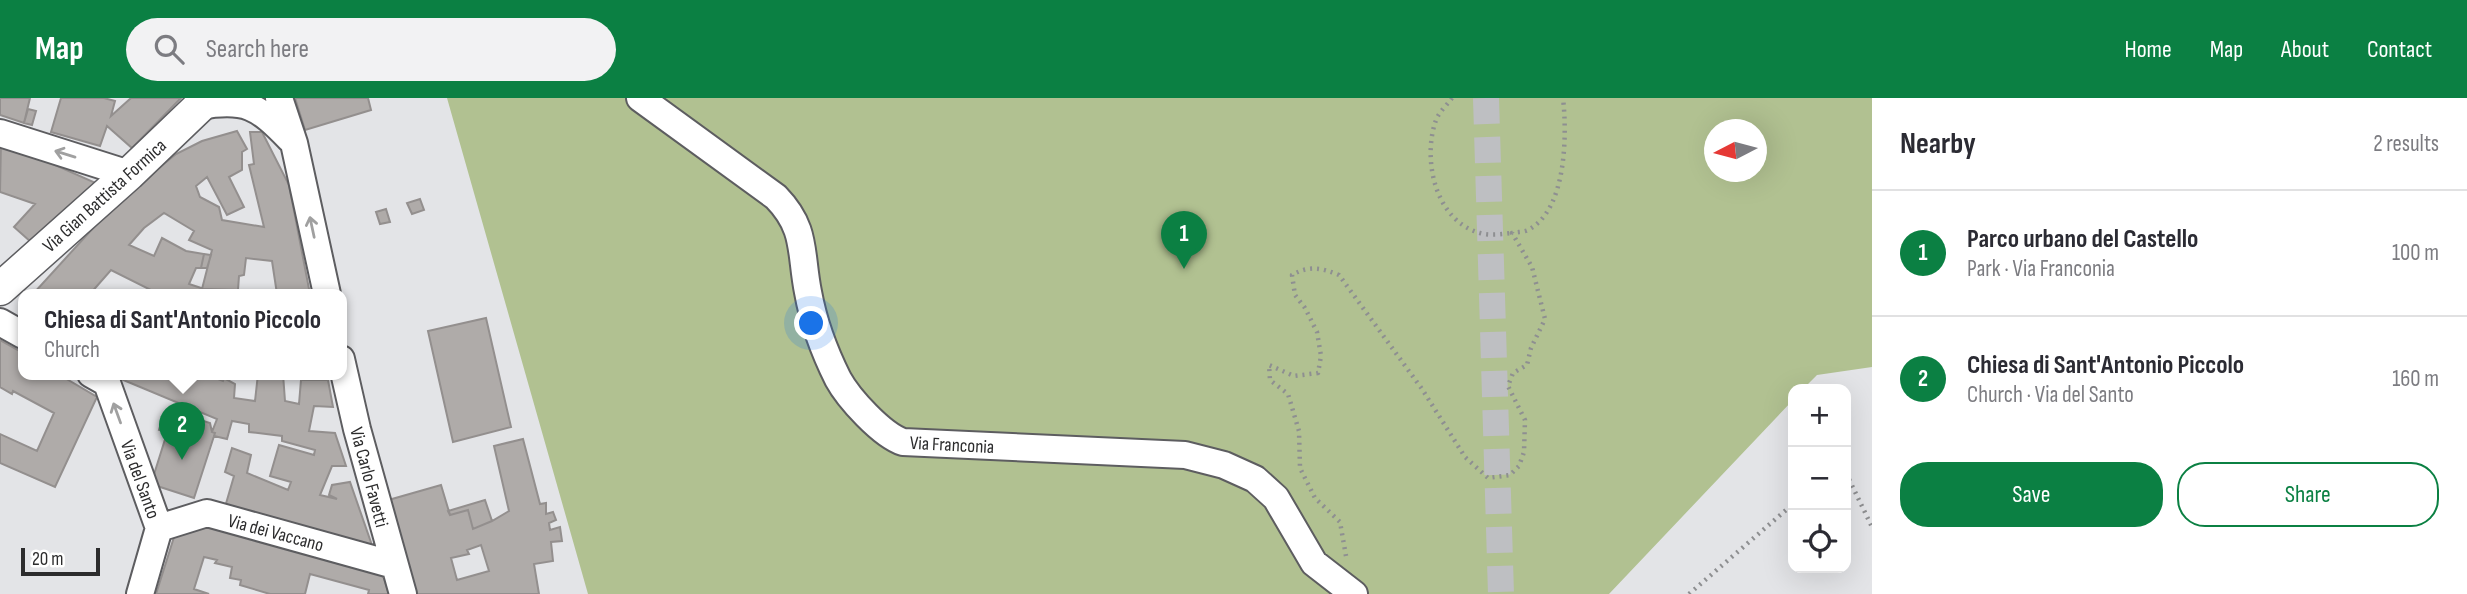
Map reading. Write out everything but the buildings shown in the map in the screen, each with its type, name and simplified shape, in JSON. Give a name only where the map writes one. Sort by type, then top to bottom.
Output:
[{"type":"main road","name":"Via Gian Battista Formica","points":[[0,289],[129,174],[202,102]]},
{"type":"street","points":[[279,98],[293,143],[326,289]]},
{"type":"street","name":"Via Franconia","points":[[639,98],[765,189],[788,209],[802,240],[808,292],[823,342],[839,381],[867,415],[892,438],[903,442],[1185,455],[1224,464],[1255,479],[1276,498],[1314,563],[1354,594]]},
{"type":"street","points":[[202,102],[245,103],[270,119],[293,143]]},
{"type":"street","points":[[0,133],[129,174]]},
{"type":"street","points":[[0,322],[18,332]]},
{"type":"street","name":"Via del Santo","points":[[102,380],[107,383],[159,528],[140,594]]},
{"type":"street","name":"Via Carlo Favetti","points":[[346,380],[403,594]]},
{"type":"street","name":"Via dei Vaccano","points":[[159,528],[207,513],[394,565]]},
{"type":"path","points":[[1452,98],[1437,117],[1431,145],[1431,172],[1444,203],[1462,225],[1482,234],[1528,230],[1541,219],[1556,193],[1565,159],[1563,98]]},
{"type":"path","points":[[1349,565],[1340,522],[1314,498],[1300,468],[1299,430],[1288,394],[1270,380],[1269,365],[1294,376],[1318,373],[1321,356],[1317,332],[1295,295],[1292,275],[1301,270],[1321,267],[1339,275],[1422,389],[1465,457],[1488,478],[1510,475],[1519,466],[1524,453],[1525,420],[1508,386],[1513,373],[1527,365],[1531,348],[1545,319],[1532,267],[1513,233]]},
{"type":"path","points":[[1851,483],[1872,527]]},
{"type":"path","points":[[1689,594],[1788,508]]},
{"type":"green space","points":[[447,98],[1872,98],[1872,367],[1817,375],[1808,384],[1788,384],[1788,405],[1609,594],[588,594]]},
{"type":"tunnel","points":[[1486,98],[1501,594]]},
{"type":"place","name":"Parco urbano del Castello","points":[[1184,269]]},
{"type":"place","name":"Chiesa di Sant'Antonio Piccolo","points":[[182,460]]}]
